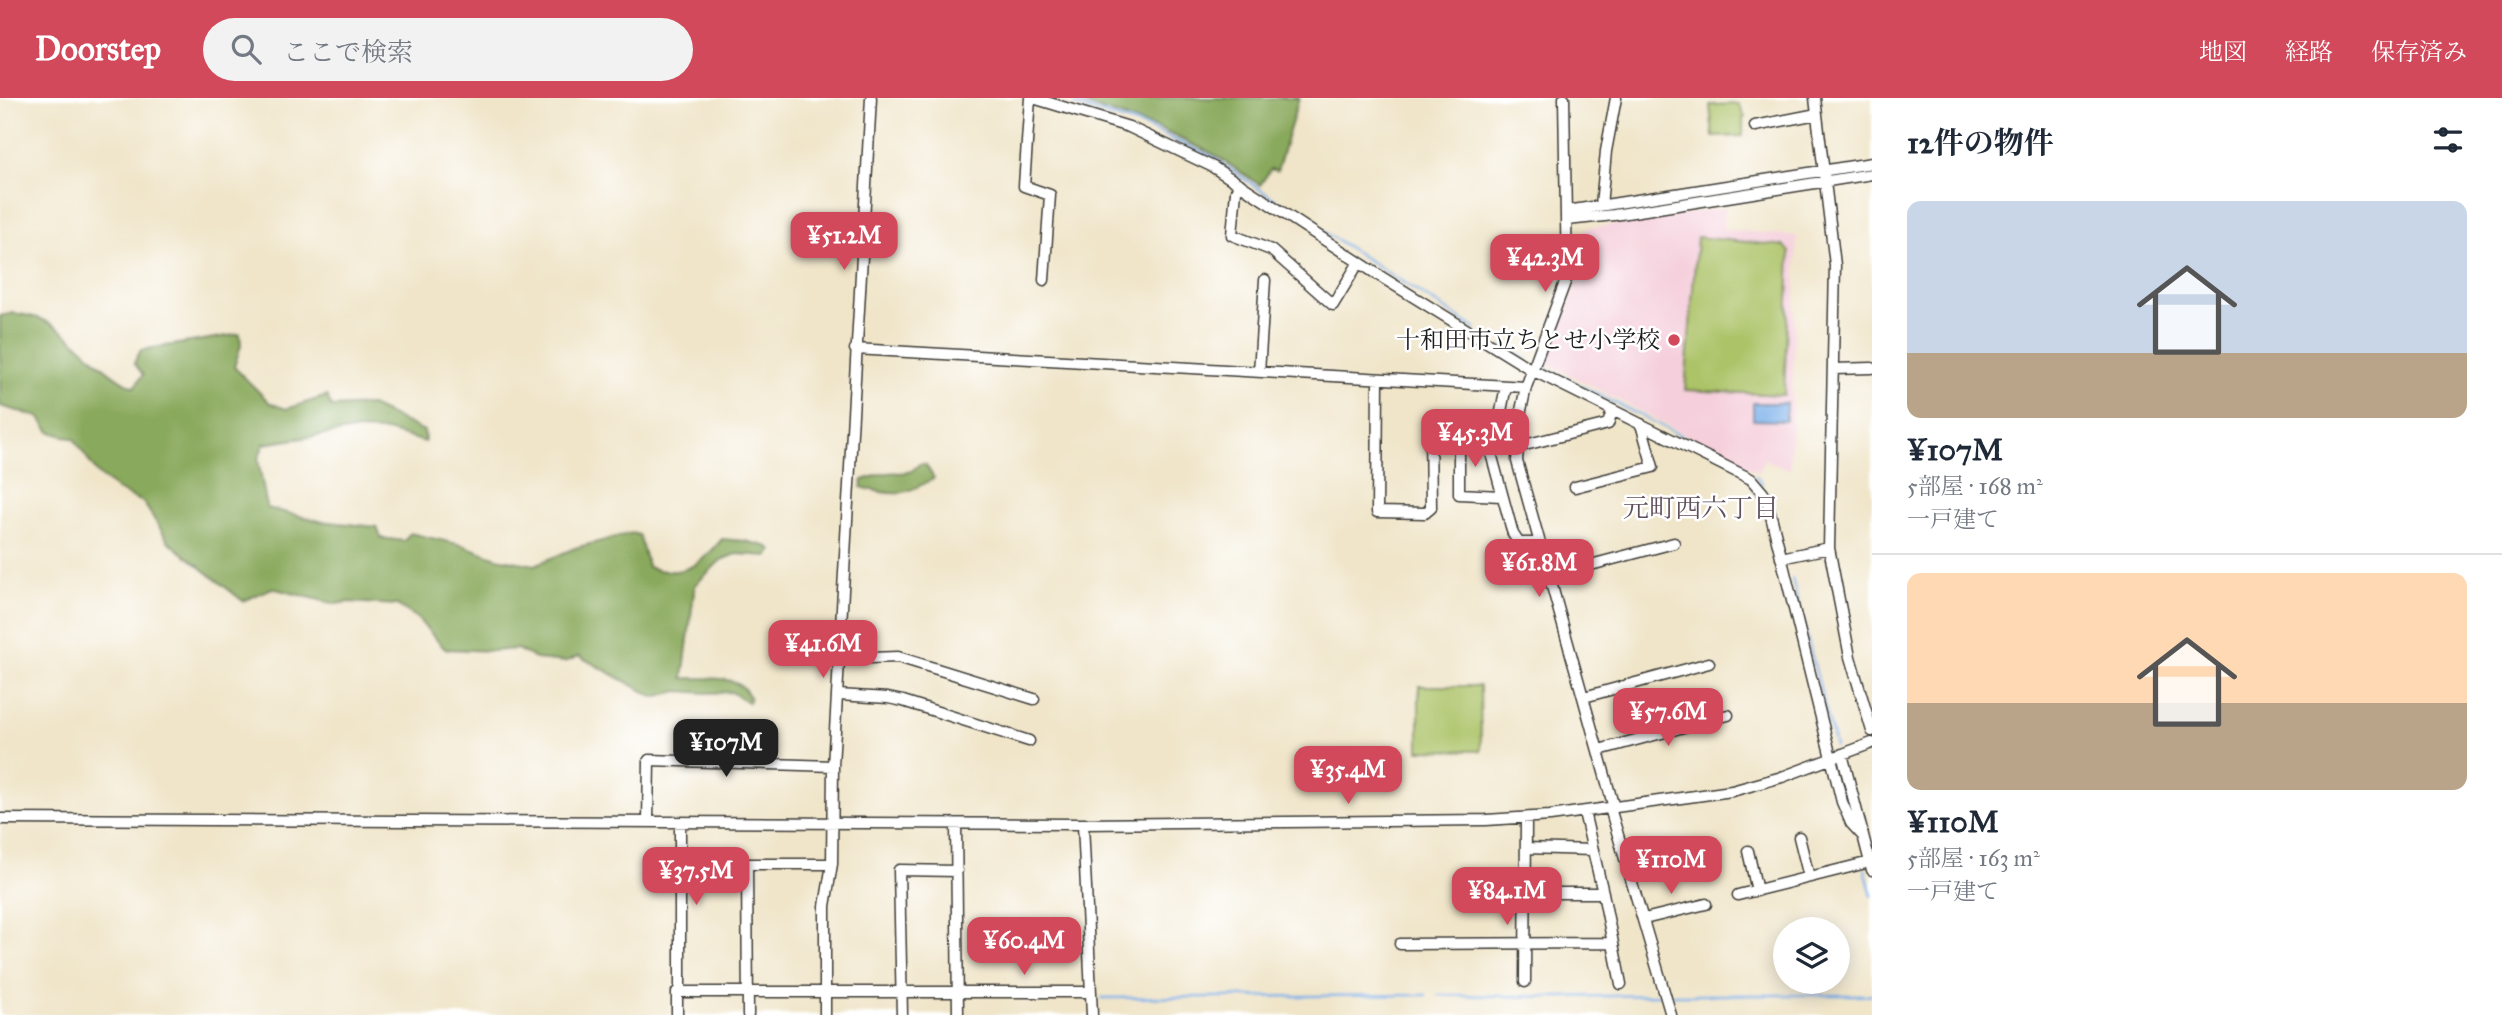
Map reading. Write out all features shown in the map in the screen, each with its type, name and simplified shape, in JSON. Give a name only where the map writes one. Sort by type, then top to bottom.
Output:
[{"type":"street","points":[[825,1015],[825,906],[832,864],[833,766],[871,98]]},
{"type":"street","points":[[1044,280],[1050,195],[1024,186],[1032,98],[1129,127],[1213,166],[1359,262],[1532,370],[1751,479],[1768,504],[1837,756],[1871,866],[1809,877],[1738,895]]},
{"type":"street","points":[[1564,98],[1567,277],[1526,387],[1517,447],[1520,476],[1599,750],[1612,808],[1671,1015]]},
{"type":"street","points":[[1601,206],[1606,151],[1616,98]]},
{"type":"street","points":[[1815,98],[1835,265],[1829,548],[1850,657],[1872,731]]},
{"type":"street","points":[[1755,126],[1817,114]]},
{"type":"street","points":[[1567,215],[1614,215],[1824,175],[1872,163]]},
{"type":"street","points":[[1567,215],[1601,206],[1824,175],[1872,174]]},
{"type":"street","points":[[1240,184],[1236,191],[1233,235],[1271,250],[1333,305],[1359,262]]},
{"type":"street","points":[[1259,372],[1265,280]]},
{"type":"street","points":[[855,349],[1526,387]]},
{"type":"street","points":[[1833,369],[1872,368]]},
{"type":"street","points":[[1378,380],[1377,512],[1425,513],[1431,508],[1430,427]]},
{"type":"street","points":[[1506,386],[1492,457],[1513,534],[1520,543],[1539,542]]},
{"type":"street","points":[[1517,447],[1608,424],[1612,411]]},
{"type":"street","points":[[1575,487],[1653,467],[1641,424]]},
{"type":"street","points":[[1495,436],[1459,436],[1459,494],[1501,496]]},
{"type":"street","points":[[1549,576],[1674,543]]},
{"type":"street","points":[[1781,558],[1829,548]]},
{"type":"street","points":[[840,659],[898,657],[1034,699]]},
{"type":"street","points":[[1584,698],[1709,663]]},
{"type":"street","points":[[838,695],[903,701],[1029,741]]},
{"type":"street","points":[[1599,750],[1728,715]]},
{"type":"street","points":[[0,819],[1083,824],[1526,818],[1732,791],[1782,777],[1872,743]]},
{"type":"street","points":[[648,822],[649,760],[833,766]]},
{"type":"street","points":[[1584,812],[1621,984]]},
{"type":"street","points":[[1525,982],[1526,818]]},
{"type":"street","points":[[677,1015],[677,992],[680,992],[680,822]]},
{"type":"street","points":[[957,824],[958,1015]]},
{"type":"street","points":[[1083,824],[1092,1015]]},
{"type":"street","points":[[1799,837],[1809,877]]},
{"type":"street","points":[[1526,848],[1593,850]]},
{"type":"street","points":[[1748,852],[1757,891]]},
{"type":"street","points":[[748,1015],[747,864],[832,864]]},
{"type":"street","points":[[902,1015],[899,870],[957,871]]},
{"type":"street","points":[[1526,893],[1603,893]]},
{"type":"street","points":[[1644,919],[1706,904]]},
{"type":"street","points":[[1400,944],[1613,943]]},
{"type":"street","points":[[680,992],[1091,992]]},
{"type":"shaded area","name":"十和田市立ちとせ小学校","points":[[1725,208],[1723,229],[1797,236],[1790,470],[1764,459],[1758,472],[1545,362],[1574,290],[1577,275],[1577,239],[1581,232],[1589,228]]},
{"type":"green space","points":[[1087,98],[1299,98],[1277,171],[1271,169],[1260,185],[1213,154],[1157,128],[1084,104]]},
{"type":"green space","points":[[1739,104],[1745,117],[1743,136],[1713,137],[1710,105]]},
{"type":"green space","points":[[1697,237],[1785,246],[1790,252],[1784,395],[1685,390]]},
{"type":"green space","points":[[14,313],[38,318],[54,326],[110,372],[134,387],[143,375],[134,363],[141,350],[240,334],[241,345],[234,367],[270,403],[286,409],[327,396],[331,407],[369,405],[424,431],[425,442],[387,431],[355,430],[264,444],[258,459],[267,508],[320,521],[377,527],[381,538],[404,541],[410,533],[462,545],[497,558],[535,565],[575,548],[632,533],[639,535],[648,567],[660,570],[690,567],[706,556],[722,539],[769,547],[772,551],[769,556],[736,554],[721,560],[695,585],[683,678],[730,681],[745,690],[750,698],[748,702],[731,692],[678,691],[654,697],[579,656],[565,662],[536,659],[517,649],[445,649],[417,618],[397,605],[348,602],[335,604],[272,588],[243,601],[169,542],[143,502],[117,490],[98,474],[74,439],[50,432],[39,417],[0,406],[0,316]]},
{"type":"green space","points":[[919,464],[925,464],[934,478],[915,488],[891,493],[861,487],[863,480],[884,474],[908,472]]},
{"type":"green space","points":[[1419,686],[1480,686],[1481,751],[1419,750]]},
{"type":"water","points":[[1753,403],[1786,403],[1786,421],[1753,420]]},
{"type":"waterway","points":[[1075,105],[1146,127],[1212,157],[1476,329]]},
{"type":"waterway","points":[[1502,346],[1527,359]]},
{"type":"waterway","points":[[1541,366],[1744,467]]},
{"type":"waterway","points":[[1756,476],[1762,484]]},
{"type":"waterway","points":[[1792,579],[1835,746]]},
{"type":"waterway","points":[[1841,771],[1847,797]]},
{"type":"waterway","points":[[1865,869],[1872,896]]},
{"type":"waterway","points":[[1102,998],[1426,995]]},
{"type":"waterway","points":[[1438,995],[1660,995]]},
{"type":"waterway","points":[[1669,995],[1872,995]]},
{"type":"place","name":"十和田市立ちとせ小学校","points":[[1674,340]]},
{"type":"district","name":"元町西六丁目","points":[[1701,508]]}]
